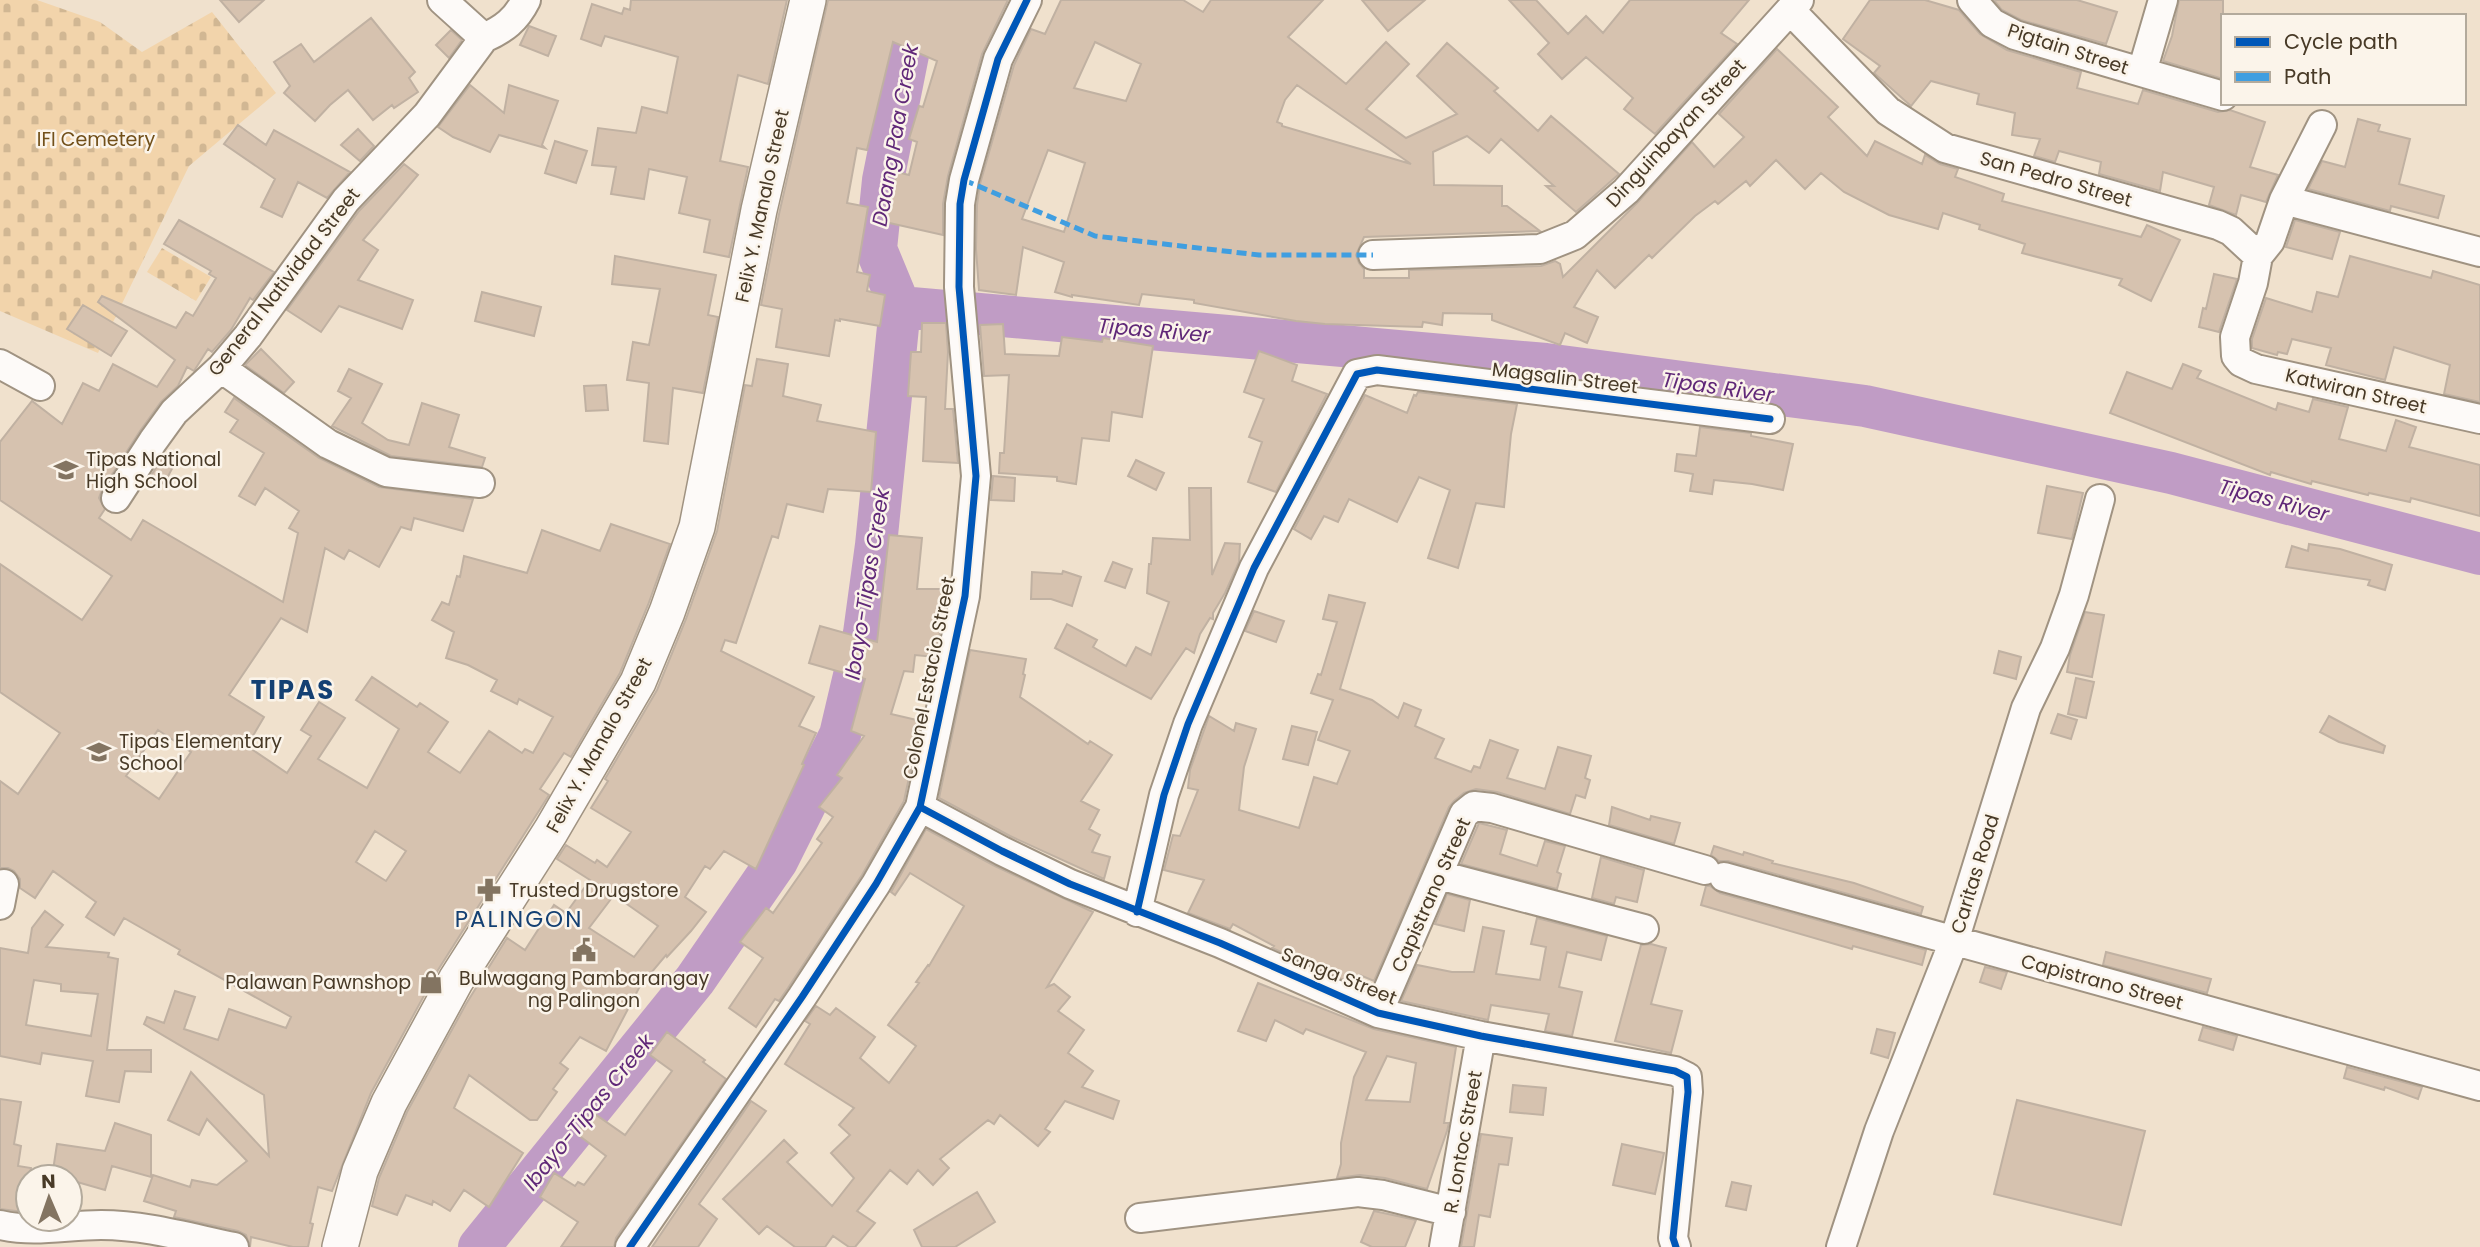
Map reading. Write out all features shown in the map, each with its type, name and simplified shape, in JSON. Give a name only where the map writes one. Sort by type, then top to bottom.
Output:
[{"type":"main road","name":"Felix Y. Manalo Street","points":[[340,1247],[360,1171],[390,1103],[456,980],[551,831],[638,682],[667,612],[697,527],[759,210],[808,0]]},
{"type":"street","points":[[442,0],[484,38],[504,29],[521,11],[526,0]]},
{"type":"street","name":"Colonel Estacio Street","points":[[630,1247],[802,998],[876,884],[920,807],[965,596],[976,476],[959,287],[960,218],[964,180],[998,59],[1027,0]]},
{"type":"street","name":"Pigtain Street","points":[[1972,0],[1992,23],[2015,35],[2142,72],[2163,0]]},
{"type":"street","name":"Dinguinbayan Street","points":[[1373,254],[1540,249],[1575,235],[1626,191],[1795,5]]},
{"type":"street","name":"San Pedro Street","points":[[1795,5],[1888,111],[1945,148],[2218,225],[2231,231],[2258,256]]},
{"type":"street","name":"General Natividad Street","points":[[116,498],[174,412],[221,368],[248,336],[346,200],[427,115],[484,38]]},
{"type":"street","points":[[2142,72],[2221,95]]},
{"type":"street","points":[[2258,256],[2270,241],[2284,200],[2322,125]]},
{"type":"street","points":[[2284,200],[2480,251]]},
{"type":"street","name":"Katwiran Street","points":[[2258,256],[2253,283],[2235,337],[2236,356],[2241,362],[2256,369],[2480,419]]},
{"type":"street","points":[[0,364],[40,386]]},
{"type":"street","points":[[221,368],[328,444],[386,472],[480,483]]},
{"type":"street","name":"Magsalin Street","points":[[1137,912],[1164,795],[1188,724],[1254,568],[1357,374],[1377,370],[1770,419]]},
{"type":"street","name":"Caritas Road","points":[[1841,1247],[1879,1131],[1954,941],[2026,708],[2054,648],[2074,595],[2100,499]]},
{"type":"street","name":"Capistrano Street","points":[[1378,1013],[1464,814],[1474,806],[1492,808],[1715,874],[2480,1086]]},
{"type":"street","name":"Sanga Street","points":[[920,807],[1070,884],[1220,943],[1378,1013],[1481,1036],[1675,1071],[1686,1077],[1688,1092],[1673,1238],[1676,1247]]},
{"type":"street","points":[[1439,875],[1644,929]]},
{"type":"street","name":"R. Lontoc Street","points":[[1444,1247],[1481,1036]]},
{"type":"street","points":[[1140,1218],[1358,1192],[1383,1195],[1451,1212]]},
{"type":"street","points":[[14,1234],[100,1225],[130,1226],[234,1247]]},
{"type":"green space","name":"IFI Cemetery","points":[[0,0],[37,0],[100,22],[142,52],[212,12],[276,93],[189,166],[98,353],[0,311]]},
{"type":"green space","points":[[162,248],[211,277],[196,301],[147,272]]},
{"type":"building","points":[[220,0],[264,0],[239,22]]},
{"type":"building","points":[[631,0],[787,0],[768,84],[738,75],[720,161],[748,167],[729,257],[704,252],[710,220],[679,213],[687,177],[649,169],[644,199],[611,194],[616,167],[592,165],[598,128],[636,133],[642,107],[667,113],[678,57],[605,36],[601,46],[581,39],[592,4],[622,14],[624,8],[630,10]]},
{"type":"building","points":[[828,0],[1008,0],[982,54],[948,176],[943,204],[943,235],[885,222],[897,172],[909,175],[917,142],[909,139],[919,106],[923,107],[937,61],[893,42],[867,150],[857,148],[847,203],[868,207],[857,272],[870,275],[867,291],[885,295],[880,326],[835,320],[829,356],[776,347],[782,309],[761,305]]},
{"type":"building","points":[[1061,0],[1183,0],[1203,12],[1211,0],[1323,0],[1288,37],[1346,84],[1386,42],[1409,64],[1366,109],[1406,138],[1457,114],[1417,76],[1447,43],[1498,88],[1494,91],[1538,131],[1551,116],[1619,174],[1576,212],[1546,186],[1554,186],[1501,139],[1489,153],[1467,136],[1433,152],[1434,185],[1502,186],[1502,206],[1507,206],[1540,231],[1364,237],[1356,255],[1364,269],[1364,278],[1409,278],[1409,270],[1541,266],[1555,261],[1560,264],[1563,277],[1638,202],[1692,142],[1714,167],[1744,137],[1719,114],[1777,49],[1838,107],[1828,117],[1867,156],[1875,141],[1922,164],[1925,155],[1940,164],[1958,169],[1955,177],[2004,194],[2002,201],[2141,237],[2147,225],[2180,240],[2151,301],[2119,285],[2122,279],[2022,253],[2025,244],[1979,229],[1980,225],[1943,213],[1938,229],[1889,215],[1844,192],[1821,173],[1805,189],[1776,160],[1750,186],[1746,181],[1718,204],[1715,201],[1695,216],[1652,258],[1649,255],[1615,288],[1597,270],[1574,307],[1598,317],[1587,343],[1565,333],[1560,345],[1492,320],[1492,314],[1443,313],[1442,325],[1423,322],[1422,327],[1325,324],[1194,303],[1194,300],[1142,294],[1139,305],[1072,297],[1055,292],[1064,262],[1023,247],[1016,295],[979,290],[976,249],[980,184],[1014,65],[1031,29],[1045,34]],"holes":[[[1095,42],[1141,64],[1126,101],[1074,88]],[[1297,85],[1411,164],[1282,126],[1277,122],[1285,100]],[[1048,150],[1085,163],[1064,232],[1022,219]]]},
{"type":"building","points":[[1362,0],[1425,0],[1388,31]]},
{"type":"building","points":[[1509,0],[1536,0],[1568,34],[1586,16],[1603,33],[1630,0],[1749,0],[1721,33],[1737,44],[1655,134],[1624,109],[1633,98],[1586,57],[1562,79],[1538,54],[1549,43]]},
{"type":"building","points":[[1870,0],[1925,0],[1959,10],[1980,34],[2007,50],[2081,72],[2077,88],[2138,104],[2143,90],[2218,112],[2230,110],[2265,122],[2250,167],[2278,175],[2266,202],[2241,195],[2236,215],[2209,205],[2214,187],[2163,172],[2160,191],[2099,174],[2101,162],[2059,151],[2055,162],[2034,156],[2040,139],[2012,135],[2015,113],[1977,104],[1979,94],[1931,81],[1911,106],[1874,73],[1880,66],[1843,39]]},
{"type":"building","points":[[1994,0],[2077,0],[2117,12],[2106,44],[2021,20],[2002,10]]},
{"type":"building","points":[[2179,0],[2223,0],[2221,78],[2163,61],[2172,36]]},
{"type":"building","points":[[371,18],[415,72],[409,78],[418,92],[394,108],[392,105],[373,120],[348,90],[315,121],[284,93],[290,86],[274,62],[301,44],[314,62]]},
{"type":"building","points":[[529,26],[556,36],[548,56],[520,45]]},
{"type":"building","points":[[451,30],[462,40],[449,58],[436,45]]},
{"type":"building","points":[[470,85],[504,113],[509,85],[558,101],[542,145],[545,148],[499,135],[490,152],[453,137],[438,127]]},
{"type":"building","points":[[2358,119],[2380,125],[2378,131],[2410,139],[2399,184],[2444,196],[2438,218],[2391,206],[2390,211],[2308,189],[2322,161],[2345,167]]},
{"type":"building","points":[[238,125],[266,145],[274,130],[350,172],[327,198],[298,182],[282,217],[261,207],[275,179],[224,144]]},
{"type":"building","points":[[358,129],[374,146],[360,161],[341,145]]},
{"type":"building","points":[[555,141],[587,151],[576,183],[545,173]]},
{"type":"building","points":[[404,164],[418,175],[363,240],[378,250],[358,280],[413,300],[402,329],[339,306],[321,332],[287,310],[359,211]]},
{"type":"building","points":[[179,220],[274,272],[253,300],[250,298],[231,330],[212,352],[208,349],[194,371],[187,367],[178,386],[161,402],[140,431],[102,490],[99,498],[105,509],[99,518],[131,540],[143,520],[283,602],[298,533],[289,528],[299,511],[265,488],[255,505],[239,496],[264,453],[230,432],[238,420],[225,412],[234,398],[319,458],[379,487],[473,499],[463,531],[414,518],[411,530],[401,527],[379,567],[349,550],[344,559],[325,548],[307,632],[281,618],[229,695],[264,717],[247,746],[287,773],[311,736],[301,730],[319,702],[345,718],[318,759],[367,788],[399,729],[356,700],[372,677],[417,707],[420,703],[448,722],[428,752],[460,773],[489,731],[522,753],[525,749],[533,753],[553,717],[519,699],[517,704],[491,691],[497,680],[468,665],[446,658],[454,632],[432,620],[442,602],[449,605],[457,576],[460,577],[464,556],[527,573],[542,530],[600,551],[611,524],[670,544],[620,673],[571,757],[564,753],[540,789],[549,795],[438,970],[371,1093],[332,1191],[318,1187],[308,1247],[293,1247],[251,1237],[250,1247],[246,1235],[238,1231],[174,1217],[176,1211],[144,1201],[153,1175],[190,1187],[192,1180],[217,1185],[247,1161],[207,1119],[199,1135],[168,1120],[191,1072],[269,1156],[264,1095],[144,1024],[147,1017],[164,1023],[175,991],[195,997],[184,1029],[218,1040],[229,1009],[286,1028],[291,1017],[178,954],[180,950],[124,918],[114,935],[86,917],[96,902],[53,871],[35,898],[20,888],[20,879],[14,871],[0,868],[0,781],[18,794],[60,733],[0,692],[0,564],[82,620],[112,576],[0,500],[0,442],[32,401],[62,424],[83,383],[99,391],[113,364],[157,387],[175,360],[98,302],[102,296],[176,328],[186,312],[193,316],[216,278],[209,274],[211,271],[164,244]],"holes":[[[158,730],[191,752],[159,799],[126,776]],[[375,831],[406,851],[386,881],[356,862]]]},
{"type":"building","points":[[2295,220],[2340,232],[2332,259],[2286,247]]},
{"type":"building","points":[[615,256],[716,275],[708,315],[718,317],[703,393],[673,388],[668,444],[644,441],[649,383],[627,380],[633,342],[649,345],[660,289],[612,284]]},
{"type":"building","points":[[2350,256],[2431,278],[2433,271],[2480,285],[2480,402],[2444,394],[2450,365],[2394,347],[2385,380],[2326,365],[2331,348],[2292,339],[2287,354],[2278,352],[2277,355],[2252,348],[2252,339],[2266,298],[2312,312],[2317,292],[2338,297]]},
{"type":"building","points":[[2214,274],[2237,279],[2219,332],[2199,327]]},
{"type":"building","points":[[482,292],[541,307],[534,336],[475,321]]},
{"type":"building","points":[[83,305],[127,331],[111,356],[67,329]]},
{"type":"building","points":[[922,323],[946,323],[948,352],[945,409],[953,409],[958,463],[923,461],[926,397],[908,396],[911,352],[921,352]]},
{"type":"building","points":[[1003,324],[1005,354],[1059,356],[1062,337],[1102,342],[1103,338],[1153,346],[1142,417],[1112,412],[1109,441],[1082,438],[1076,484],[1057,481],[1057,477],[999,473],[1000,453],[1004,453],[1009,375],[984,376],[980,325]]},
{"type":"building","points":[[261,349],[294,382],[284,393],[245,365]]},
{"type":"building","points":[[1259,351],[1297,365],[1292,381],[1327,394],[1276,492],[1248,482],[1262,442],[1249,437],[1264,399],[1244,392]]},
{"type":"building","points":[[757,359],[788,364],[783,396],[821,405],[817,421],[876,432],[871,492],[828,489],[823,512],[787,504],[778,538],[772,536],[736,643],[725,640],[721,651],[814,697],[799,726],[816,733],[756,869],[724,851],[710,869],[705,866],[685,897],[706,912],[640,986],[606,1051],[580,1037],[560,1063],[568,1069],[553,1089],[557,1092],[537,1120],[530,1120],[469,1075],[454,1108],[523,1153],[489,1207],[464,1190],[450,1211],[433,1201],[432,1205],[406,1195],[397,1215],[372,1206],[379,1178],[407,1112],[466,1004],[507,938],[525,950],[554,905],[566,913],[590,880],[557,859],[566,845],[595,863],[597,860],[607,867],[631,832],[591,808],[657,690],[686,619],[717,531],[745,385],[752,386]],"holes":[[[614,895],[658,926],[634,957],[589,928]]]},
{"type":"building","points":[[2183,364],[2201,371],[2197,378],[2276,410],[2278,403],[2309,412],[2313,399],[2348,407],[2339,439],[2386,451],[2396,420],[2416,427],[2409,447],[2480,465],[2480,516],[2411,498],[2410,502],[2312,481],[2311,484],[2271,472],[2270,475],[2110,413],[2127,372],[2172,389]]},
{"type":"building","points":[[349,369],[382,384],[362,423],[388,440],[409,445],[422,403],[459,415],[449,447],[485,458],[482,467],[391,456],[332,426],[351,398],[338,391]]},
{"type":"building","points":[[606,385],[608,410],[586,411],[584,386]]},
{"type":"building","points":[[1418,392],[1517,404],[1511,434],[1504,507],[1476,503],[1458,568],[1428,558],[1450,490],[1419,477],[1397,522],[1349,499],[1338,522],[1324,516],[1311,539],[1294,529],[1365,395],[1407,413],[1414,395]]},
{"type":"building","points":[[1700,427],[1751,433],[1751,436],[1793,444],[1783,490],[1714,480],[1712,494],[1690,491],[1693,474],[1675,471],[1677,454],[1696,456]]},
{"type":"building","points":[[163,457],[175,463],[164,484],[150,477]]},
{"type":"building","points":[[1136,460],[1164,473],[1156,490],[1128,476]]},
{"type":"building","points":[[993,476],[1015,478],[1014,501],[991,500]]},
{"type":"building","points":[[2047,486],[2083,493],[2072,539],[2038,533]]},
{"type":"building","points":[[1189,488],[1211,488],[1212,575],[1225,543],[1240,544],[1239,562],[1213,613],[1213,619],[1210,618],[1200,634],[1194,653],[1186,648],[1151,699],[1055,648],[1067,624],[1097,640],[1093,647],[1126,666],[1136,647],[1151,655],[1169,602],[1147,593],[1153,538],[1190,540]]},
{"type":"building","points":[[889,535],[922,538],[917,589],[949,589],[935,657],[915,655],[913,672],[904,671],[891,714],[921,721],[904,801],[862,875],[779,1001],[775,999],[756,1027],[729,1008],[763,958],[740,942],[766,908],[773,913],[822,843],[817,839],[833,817],[819,807],[842,778],[837,775],[864,736],[851,731],[865,679],[809,663],[820,626],[877,642]]},
{"type":"building","points":[[2309,544],[2340,549],[2392,565],[2385,590],[2368,585],[2370,580],[2286,567],[2292,546],[2308,551]]},
{"type":"building","points":[[1113,562],[1132,569],[1125,588],[1105,581]]},
{"type":"building","points":[[1063,571],[1081,577],[1072,606],[1051,599],[1031,599],[1032,572],[1062,574]]},
{"type":"building","points":[[1329,595],[1365,603],[1340,689],[1372,700],[1398,718],[1404,703],[1421,710],[1415,726],[1444,739],[1435,758],[1471,772],[1474,766],[1480,768],[1490,740],[1518,750],[1507,778],[1545,789],[1558,747],[1591,756],[1585,778],[1590,780],[1585,798],[1576,795],[1570,814],[1497,792],[1476,789],[1464,793],[1454,801],[1449,807],[1374,981],[1360,975],[1355,985],[1272,948],[1274,946],[1233,924],[1230,929],[1188,913],[1204,880],[1164,870],[1173,835],[1180,836],[1198,790],[1188,788],[1190,770],[1209,716],[1234,731],[1236,723],[1256,729],[1244,767],[1239,810],[1299,828],[1314,777],[1337,784],[1350,751],[1318,740],[1333,700],[1311,693],[1318,674],[1321,675],[1337,622],[1323,619]]},
{"type":"building","points":[[1254,611],[1284,621],[1276,642],[1245,631]]},
{"type":"building","points":[[2085,612],[2104,615],[2092,677],[2067,672]]},
{"type":"building","points":[[970,650],[1026,659],[1020,697],[1088,744],[1090,741],[1112,755],[1081,801],[1099,810],[1089,829],[1100,835],[1092,852],[1110,857],[1104,879],[1010,836],[939,798]]},
{"type":"building","points":[[1999,651],[2021,657],[2016,679],[1994,673]]},
{"type":"building","points":[[2076,678],[2094,682],[2086,718],[2068,714]]},
{"type":"building","points":[[2058,714],[2077,720],[2071,739],[2051,733]]},
{"type":"building","points":[[2329,716],[2385,746],[2383,753],[2339,742],[2320,732]]},
{"type":"building","points":[[1292,726],[1317,732],[1308,765],[1283,759]]},
{"type":"building","points":[[1612,807],[1650,820],[1651,816],[1680,823],[1674,844],[1609,825]]},
{"type":"building","points":[[1479,823],[1507,830],[1500,854],[1537,866],[1545,841],[1565,846],[1557,872],[1561,874],[1557,889],[1461,864]]},
{"type":"building","points":[[926,829],[995,866],[1093,912],[1047,987],[1054,984],[1070,997],[1058,1011],[1084,1030],[1068,1053],[1093,1071],[1082,1087],[1119,1101],[1113,1119],[1065,1101],[1045,1129],[1050,1132],[1038,1146],[1000,1115],[994,1124],[988,1120],[940,1159],[949,1168],[933,1185],[918,1170],[907,1184],[890,1170],[857,1211],[875,1223],[855,1247],[849,1247],[833,1236],[825,1247],[795,1247],[767,1226],[759,1234],[723,1199],[784,1140],[797,1153],[787,1162],[832,1206],[854,1178],[831,1153],[850,1135],[839,1125],[854,1108],[785,1064],[810,1024],[805,1021],[816,1006],[830,1015],[836,1008],[875,1037],[860,1058],[889,1083],[916,1046],[888,1025],[919,983],[916,982],[929,966],[964,906],[910,873],[895,895],[891,892]]},
{"type":"building","points":[[1714,846],[1854,883],[1923,907],[1921,914],[1728,861],[1719,861],[1711,855]]},
{"type":"building","points":[[1601,857],[1644,870],[1637,902],[1616,897],[1614,904],[1592,898]]},
{"type":"building","points":[[1706,886],[1720,893],[1926,950],[1922,965],[1853,946],[1852,949],[1701,905]]},
{"type":"building","points":[[1447,894],[1470,900],[1464,931],[1435,924]]},
{"type":"building","points":[[45,911],[63,925],[46,947],[109,953],[108,957],[118,959],[107,1050],[151,1050],[151,1072],[125,1071],[119,1102],[86,1096],[93,1061],[42,1053],[40,1064],[0,1056],[0,948],[28,953],[32,928]],"holes":[[[34,980],[61,984],[61,991],[98,994],[91,1036],[26,1025]]]},
{"type":"building","points":[[1537,918],[1607,936],[1601,960],[1567,952],[1559,987],[1582,992],[1572,1036],[1545,1031],[1549,1014],[1491,1005],[1488,1020],[1401,1001],[1417,965],[1452,972],[1474,972],[1483,927],[1504,931],[1496,974],[1540,980],[1546,947],[1531,944]]},
{"type":"building","points":[[1651,944],[1666,948],[1651,1004],[1682,1011],[1671,1053],[1615,1041],[1641,945]]},
{"type":"building","points":[[2106,952],[2211,979],[2207,993],[2103,965]]},
{"type":"building","points":[[1985,967],[2007,972],[2001,989],[1980,982]]},
{"type":"building","points":[[1258,983],[1374,1029],[1456,1047],[1444,1123],[1449,1123],[1427,1189],[1385,1178],[1360,1175],[1337,1178],[1354,1077],[1366,1052],[1306,1029],[1303,1034],[1275,1020],[1266,1041],[1238,1031]],"holes":[[[1387,1056],[1416,1063],[1410,1102],[1366,1100]]]},
{"type":"building","points":[[2203,1027],[2237,1036],[2233,1050],[2199,1040]]},
{"type":"building","points":[[1877,1029],[1895,1033],[1888,1058],[1871,1053]]},
{"type":"building","points":[[667,1032],[726,1079],[616,1238],[614,1247],[561,1247],[578,1222],[540,1197],[554,1173],[575,1186],[578,1182],[584,1185],[606,1156],[577,1134],[592,1112],[625,1135],[672,1071],[650,1055]]},
{"type":"building","points":[[2347,1067],[2422,1087],[2418,1099],[2385,1087],[2384,1090],[2344,1078]]},
{"type":"building","points":[[1513,1085],[1546,1088],[1543,1115],[1510,1112]]},
{"type":"building","points":[[0,1099],[21,1102],[14,1144],[21,1146],[18,1163],[14,1163],[14,1211],[0,1209]]},
{"type":"building","points":[[2017,1100],[2145,1131],[2121,1225],[1994,1194]]},
{"type":"building","points":[[751,1101],[766,1111],[699,1204],[717,1219],[698,1247],[652,1247]]},
{"type":"building","points":[[115,1123],[151,1135],[151,1177],[112,1166],[105,1190],[84,1184],[84,1163],[54,1163],[57,1144],[105,1151]]},
{"type":"building","points":[[1481,1134],[1512,1138],[1508,1165],[1499,1164],[1490,1217],[1479,1215],[1474,1247],[1461,1247]]},
{"type":"building","points":[[1622,1144],[1664,1153],[1655,1194],[1613,1185]]},
{"type":"building","points":[[1732,1182],[1751,1186],[1746,1210],[1726,1206]]},
{"type":"building","points":[[977,1192],[995,1222],[955,1247],[922,1247],[914,1230]]},
{"type":"building","points":[[1374,1211],[1416,1220],[1405,1247],[1372,1247],[1361,1242]]},
{"type":"waterway","name":"Ibayo-Tipas Creek","points":[[479,1247],[695,980],[777,861],[840,735],[864,633],[876,545],[900,307],[876,249],[883,180],[919,0]]},
{"type":"waterway","name":"Tipas River","points":[[900,307],[1546,364],[1865,406],[2171,473],[2480,554]]},
{"type":"marked path","points":[[964,180],[1095,236],[1259,255],[1373,255]]},
{"type":"cycle path","points":[[630,1247],[802,997],[876,884],[920,807],[965,596],[976,476],[959,287],[960,204],[964,180],[998,59],[1027,0]]},
{"type":"cycle path","points":[[1137,912],[1164,795],[1188,724],[1254,568],[1357,374],[1377,370],[1770,419]]},
{"type":"cycle path","points":[[920,807],[1070,884],[1220,943],[1378,1013],[1481,1036],[1675,1071],[1687,1077],[1688,1092],[1673,1238],[1676,1247]]},
{"type":"place","name":"Tipas National High School","points":[[66,470]]},
{"type":"place","name":"Tipas Elementary School","points":[[99,752]]},
{"type":"place","name":"Trusted Drugstore","points":[[489,890]]},
{"type":"place","name":"Bulwagang Pambarangay ng Palingon","points":[[584,950]]},
{"type":"place","name":"Palawan Pawnshop","points":[[431,982]]},
{"type":"district","name":"TIPAS","points":[[293,690]]},
{"type":"district","name":"PALINGON","points":[[519,919]]},
{"type":"water label","name":"Daang Paa Creek","points":[[895,135]]}]
